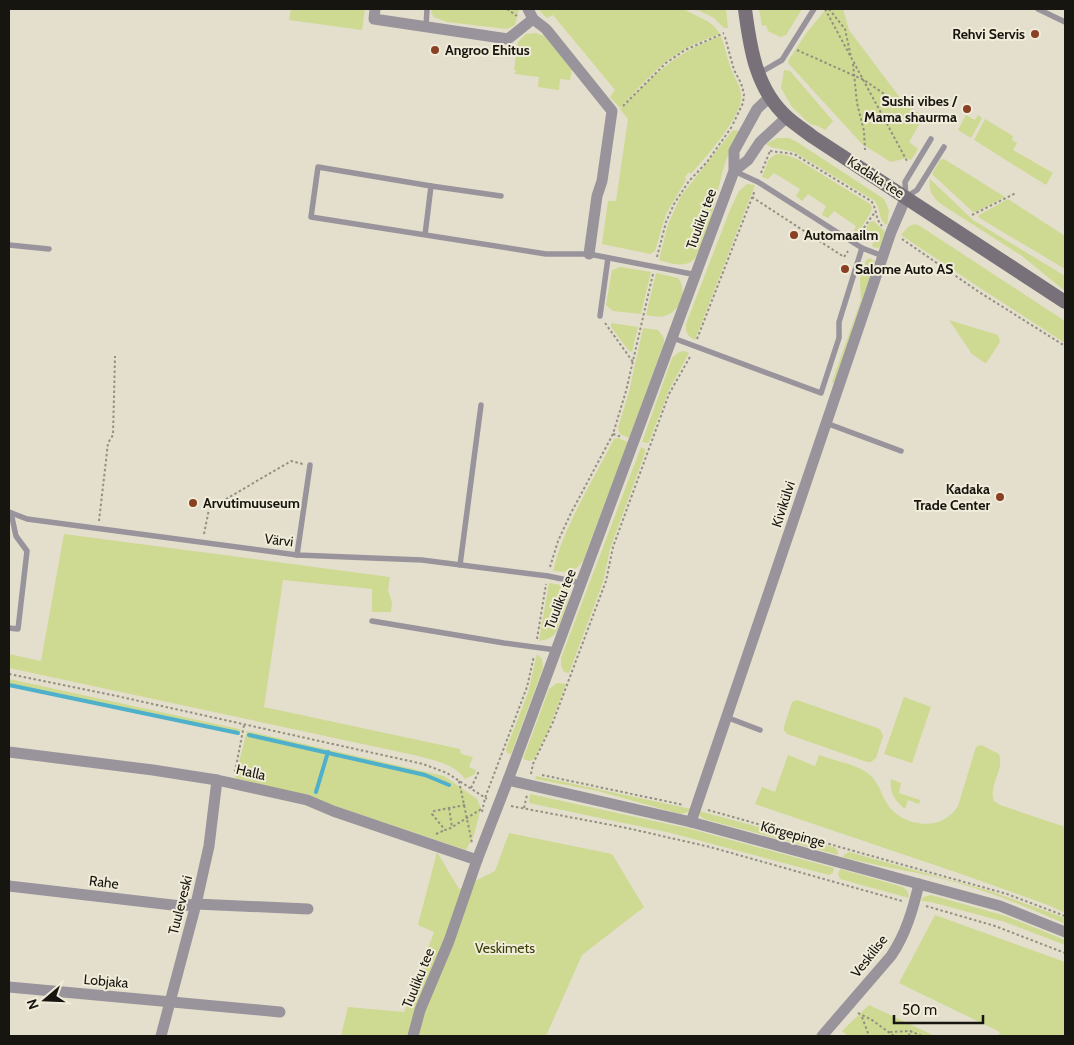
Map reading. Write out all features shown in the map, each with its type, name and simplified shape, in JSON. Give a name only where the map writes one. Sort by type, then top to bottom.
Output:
[{"type":"main road","name":"Kadaka tee","points":[[745,9],[748,32],[758,74],[770,97],[787,117],[1065,302]]},
{"type":"street","points":[[375,9],[374,19],[508,39],[530,14],[546,29],[612,111],[589,254]]},
{"type":"street","name":"Tuuliku tee","points":[[414,1036],[420,1010],[449,941],[477,860],[697,275],[734,172],[734,151],[757,109],[770,97]]},
{"type":"street","name":"Tuuliku tee","points":[[734,172],[748,160],[760,142],[787,117]]},
{"type":"street","name":"Kivikülvi","points":[[691,822],[883,256],[906,197]]},
{"type":"street","name":"Halla","points":[[9,752],[216,780],[308,800],[477,860]]},
{"type":"street","name":"Tuuleveski","points":[[161,1036],[196,904],[209,846],[216,780]]},
{"type":"street","name":"Kõrgepinge","points":[[508,780],[691,822],[1000,906],[1065,932]]},
{"type":"street","name":"Veskilise","points":[[822,1036],[900,943],[919,884]]},
{"type":"street","name":"Rahe","points":[[9,886],[181,906],[196,904],[308,908]]},
{"type":"street","name":"Lobjaka","points":[[9,987],[280,1012]]},
{"type":"lane","points":[[426,27],[428,9]]},
{"type":"lane","points":[[758,74],[782,60],[814,9]]},
{"type":"lane","points":[[1038,9],[1065,22]]},
{"type":"lane","points":[[931,139],[905,182],[906,197],[917,190],[944,147]]},
{"type":"lane","points":[[501,196],[318,167],[311,217],[546,254],[589,254],[697,275]]},
{"type":"lane","points":[[734,172],[758,182],[862,248],[883,256]]},
{"type":"lane","points":[[424,235],[431,186]]},
{"type":"lane","points":[[9,245],[49,250]]},
{"type":"lane","points":[[821,394],[839,338],[838,322],[862,248]]},
{"type":"lane","points":[[600,316],[608,258]]},
{"type":"lane","points":[[674,338],[835,398]]},
{"type":"lane","points":[[460,565],[481,405]]},
{"type":"lane","points":[[826,423],[901,451]]},
{"type":"lane","points":[[298,555],[310,465]]},
{"type":"lane","points":[[9,628],[18,629],[27,551],[16,536],[10,512]]},
{"type":"lane","name":"Värvi","points":[[10,512],[27,519],[298,555],[422,560],[548,573],[582,583]]},
{"type":"lane","points":[[372,621],[556,650]]},
{"type":"lane","points":[[726,717],[760,730]]},
{"type":"path","points":[[827,9],[845,29],[854,74],[857,103],[864,131],[865,150]]},
{"type":"path","points":[[827,9],[852,62],[864,80],[908,163]]},
{"type":"path","points":[[612,111],[620,109],[666,63],[686,50],[724,33]]},
{"type":"path","points":[[656,260],[666,222],[674,204],[689,181],[707,162],[733,125],[742,103],[744,94],[734,70],[726,37]]},
{"type":"path","points":[[790,47],[854,74],[890,98]]},
{"type":"path","points":[[733,125],[740,128]]},
{"type":"path","points":[[765,146],[770,151],[794,154],[871,201],[875,206],[875,212],[880,224],[886,228]]},
{"type":"path","points":[[531,777],[533,764],[553,722],[606,581],[612,546],[669,394],[690,357],[770,151]]},
{"type":"path","points":[[972,216],[1016,193]]},
{"type":"path","points":[[898,237],[979,292],[1065,346]]},
{"type":"path","points":[[548,573],[561,534],[613,434],[653,273]]},
{"type":"path","points":[[600,316],[632,362]]},
{"type":"path","points":[[99,529],[108,444],[113,435],[115,356]]},
{"type":"path","points":[[613,434],[629,440]]},
{"type":"path","points":[[203,542],[209,509],[291,461],[310,465]]},
{"type":"path","points":[[537,640],[546,584]]},
{"type":"path","points":[[482,812],[485,798],[527,687],[535,653]]},
{"type":"path","points":[[9,674],[423,764],[437,768],[492,801]]},
{"type":"path","points":[[233,784],[244,725]]},
{"type":"path","points":[[471,788],[478,771]]},
{"type":"path","points":[[541,774],[696,807],[1007,894],[1065,916]]},
{"type":"path","points":[[460,781],[472,844]]},
{"type":"path","points":[[524,808],[528,794]]},
{"type":"path","points":[[465,805],[434,811],[432,814],[445,830],[483,808]]},
{"type":"path","points":[[506,806],[627,828],[701,845],[914,904],[935,908],[995,926],[1065,953]]},
{"type":"path","points":[[449,808],[452,827]]},
{"type":"path","points":[[465,856],[476,836]]},
{"type":"path","points":[[833,881],[835,875]]},
{"type":"path","points":[[869,1036],[862,1017],[872,1020],[894,1036]]},
{"type":"path","points":[[890,1032],[910,1031],[922,1036]]},
{"type":"path","points":[[909,1036],[910,1031]]},
{"type":"green space","points":[[291,9],[365,9],[362,30],[289,20]]},
{"type":"green space","points":[[432,9],[519,9],[515,25],[507,29],[447,22],[434,17],[431,13]]},
{"type":"green space","points":[[538,9],[683,9],[707,21],[720,34],[692,45],[669,60],[647,79],[620,108],[610,97],[615,90],[553,15],[547,18]]},
{"type":"green space","points":[[696,9],[726,9],[728,28],[724,28],[714,18]]},
{"type":"green space","points":[[759,9],[802,9],[786,35],[780,37],[768,31],[766,25],[762,26]]},
{"type":"green space","points":[[826,9],[843,9],[849,30],[907,107],[924,116],[909,142],[918,149],[911,160],[907,158],[891,162],[862,144],[789,64],[788,61],[805,35]]},
{"type":"green space","points":[[536,33],[544,36],[572,69],[570,80],[560,79],[559,90],[538,87],[539,77],[515,74],[518,42],[526,34]]},
{"type":"green space","points":[[721,36],[741,94],[741,103],[737,113],[705,158],[691,174],[689,172],[685,177],[686,180],[666,214],[655,251],[650,254],[602,244],[608,201],[616,201],[628,119],[620,109],[654,76],[678,57],[705,42]]},
{"type":"green space","points":[[784,70],[790,71],[833,121],[825,130],[810,124],[792,107],[781,88]]},
{"type":"green space","points":[[966,115],[975,120],[978,115],[982,118],[971,138],[958,130]]},
{"type":"green space","points":[[985,119],[1013,136],[1012,140],[1017,143],[1013,150],[1053,173],[1046,185],[974,140]]},
{"type":"green space","points":[[733,130],[739,131],[725,163],[712,215],[697,255],[692,261],[684,264],[659,260],[668,224],[681,196]]},
{"type":"green space","points":[[777,138],[789,138],[797,142],[884,199],[889,210],[887,225],[881,218],[875,201],[794,152],[771,147],[766,144]]},
{"type":"green space","points":[[776,154],[797,159],[870,204],[872,207],[871,212],[856,236],[853,233],[856,226],[834,211],[828,218],[822,215],[826,206],[808,194],[802,201],[796,196],[800,189],[774,173],[768,179],[762,177],[769,159]]},
{"type":"green space","points":[[944,159],[1005,197],[973,212],[932,174],[940,160]]},
{"type":"green space","points":[[930,179],[973,220],[1065,276],[1065,291],[1022,256],[941,204],[931,193]]},
{"type":"green space","points":[[747,184],[755,185],[695,340],[688,334],[686,324],[730,210],[739,191]]},
{"type":"green space","points":[[1008,199],[1065,236],[1065,269],[978,217]]},
{"type":"green space","points":[[874,221],[885,232],[878,248],[872,245],[876,239],[864,231],[870,222]]},
{"type":"green space","points":[[915,224],[1065,321],[1065,343],[901,235],[909,226]]},
{"type":"green space","points":[[870,258],[875,262],[834,384],[832,382],[861,300],[860,279],[866,260]]},
{"type":"green space","points":[[620,267],[651,272],[641,314],[613,311],[606,305],[612,270]]},
{"type":"green space","points":[[656,273],[678,278],[683,294],[676,309],[662,316],[646,315]]},
{"type":"green space","points":[[949,320],[998,335],[1000,342],[987,362],[985,363],[972,354]]},
{"type":"green space","points":[[611,323],[638,327],[632,352],[629,351],[611,327]]},
{"type":"green space","points":[[643,328],[658,330],[664,338],[664,343],[629,438],[620,434],[618,428],[629,392]]},
{"type":"green space","points":[[679,352],[689,353],[669,390],[649,442],[642,442],[672,358]]},
{"type":"green space","points":[[618,438],[628,442],[583,561],[570,571],[553,571],[564,536],[580,503],[614,439]]},
{"type":"green space","points":[[641,447],[645,449],[645,453],[610,549],[603,582],[569,673],[564,672],[561,666],[561,658]]},
{"type":"green space","points":[[64,534],[390,577],[388,590],[392,602],[391,612],[372,612],[372,589],[283,580],[264,707],[460,749],[461,754],[473,757],[469,767],[476,770],[475,774],[465,779],[449,766],[414,755],[9,668],[9,654],[41,661]]},
{"type":"green space","points":[[549,583],[567,588],[569,598],[557,631],[548,639],[539,641]]},
{"type":"green space","points":[[537,654],[542,659],[543,668],[511,754],[507,753],[506,749],[528,693]]},
{"type":"green space","points":[[9,679],[241,730],[238,733],[9,685]]},
{"type":"green space","points":[[557,683],[566,684],[548,731],[534,759],[530,761],[523,759],[549,689]]},
{"type":"green space","points":[[904,697],[931,707],[912,763],[884,754]]},
{"type":"green space","points":[[797,700],[880,729],[883,736],[876,758],[871,762],[867,762],[787,734],[784,727],[792,702]]},
{"type":"green space","points":[[247,731],[444,776],[477,799],[481,808],[474,835],[466,850],[297,793],[235,778]]},
{"type":"green space","points":[[981,745],[999,754],[1000,766],[993,789],[994,801],[1000,805],[1065,827],[1065,913],[967,876],[755,804],[762,787],[775,792],[788,755],[815,766],[819,755],[865,771],[876,783],[887,804],[897,815],[915,823],[935,823],[944,820],[958,806],[976,747]]},
{"type":"green space","points":[[536,776],[691,809],[686,813],[680,814],[598,791],[535,779]]},
{"type":"green space","points":[[891,779],[901,783],[899,793],[920,800],[919,804],[908,800],[905,809],[901,806],[892,792]]},
{"type":"green space","points":[[530,794],[691,829],[834,868],[833,873],[829,875],[671,833],[529,803]]},
{"type":"green space","points":[[699,811],[836,848],[838,855],[704,819],[700,816]]},
{"type":"green space","name":"Veskimets","points":[[509,833],[612,854],[644,907],[582,955],[546,1036],[341,1036],[348,1007],[404,1012],[434,932],[418,925],[437,852],[459,889],[495,871]]},
{"type":"green space","points":[[849,852],[990,891],[1065,918],[1065,924],[975,888],[918,873],[843,857]]},
{"type":"green space","points":[[840,869],[903,887],[908,892],[909,898],[840,879],[838,874]]},
{"type":"green space","points":[[931,895],[1006,916],[1065,940],[1065,945],[1005,922],[921,901],[923,897]]},
{"type":"green space","points":[[935,915],[1065,962],[1065,1036],[998,1036],[1000,1032],[899,983]]},
{"type":"green space","points":[[869,1005],[935,1036],[848,1036],[842,1031]]},
{"type":"waterway","points":[[9,685],[238,733]]},
{"type":"waterway","points":[[249,735],[425,775],[449,785]]},
{"type":"waterway","points":[[316,792],[328,752]]},
{"type":"place","name":"Rehvi Servis","points":[[1035,34]]},
{"type":"place","name":"Angroo Ehitus","points":[[435,50]]},
{"type":"place","name":"Sushi vibes / Mama shaurma","points":[[967,109]]},
{"type":"place","name":"Automaailm","points":[[794,235]]},
{"type":"place","name":"Salome Auto AS","points":[[845,269]]},
{"type":"place","name":"Kadaka Trade Center","points":[[1000,497]]},
{"type":"place","name":"Arvutimuuseum","points":[[193,503]]}]
